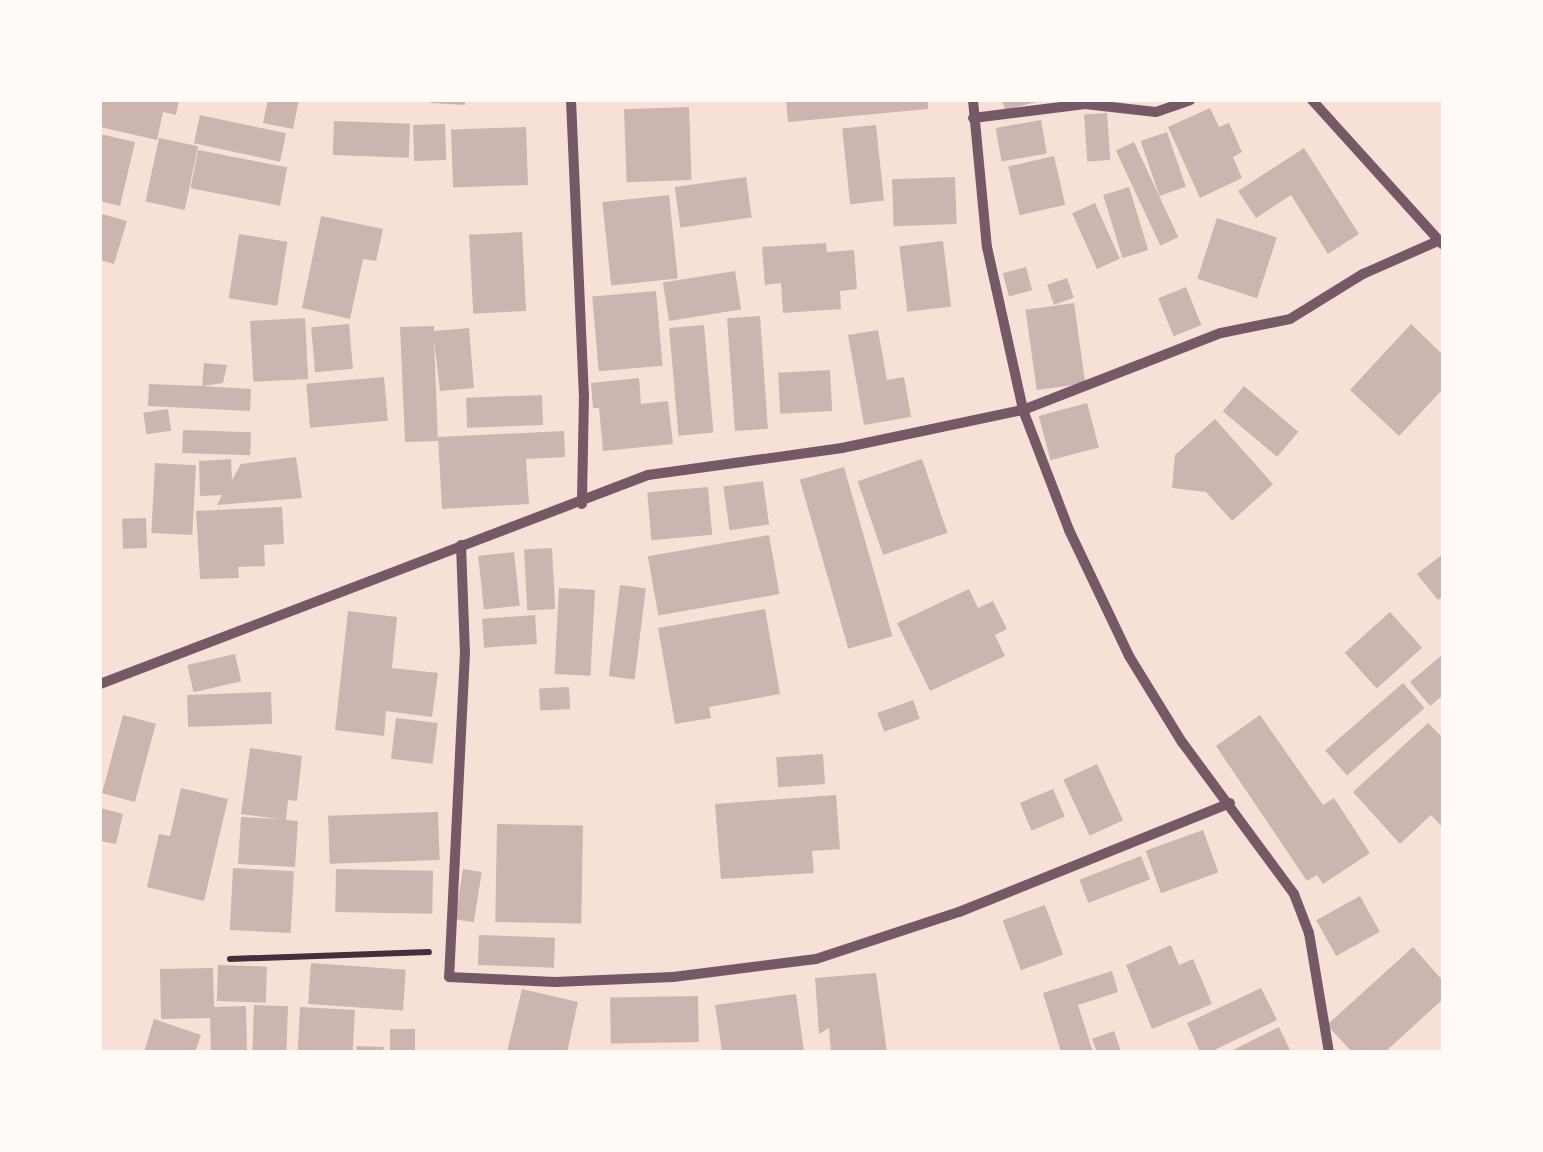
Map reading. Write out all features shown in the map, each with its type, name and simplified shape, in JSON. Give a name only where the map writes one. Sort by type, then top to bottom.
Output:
[{"type":"street","points":[[570,100],[584,395],[582,504]]},
{"type":"street","points":[[973,100],[987,247],[1023,410],[1069,530],[1129,656],[1182,742],[1230,802],[1294,894],[1309,933],[1328,1052]]},
{"type":"street","points":[[973,118],[1086,104],[1156,112],[1190,100]]},
{"type":"street","points":[[100,684],[461,545],[582,504],[648,475],[842,448],[1023,410],[1222,333],[1290,319],[1363,274],[1441,242],[1312,100]]},
{"type":"street","points":[[461,545],[464,652],[449,977],[523,981],[673,977],[816,959],[959,912],[1230,802]]},
{"type":"path","points":[[230,959],[450,951]]},
{"type":"building","points":[[100,100],[179,100],[176,115],[163,112],[157,140],[100,127]]},
{"type":"building","points":[[268,100],[299,100],[293,129],[263,123]]},
{"type":"building","points":[[465,100],[465,105],[431,103]]},
{"type":"building","points":[[786,100],[928,100],[928,109],[788,122]]},
{"type":"building","points":[[1002,100],[1040,100],[1040,101],[1005,110]]},
{"type":"building","points":[[689,107],[692,180],[627,182],[624,109]]},
{"type":"building","points":[[1210,108],[1219,127],[1229,123],[1242,152],[1233,157],[1242,178],[1200,198],[1168,127]]},
{"type":"building","points":[[1107,113],[1110,160],[1087,161],[1084,115]]},
{"type":"building","points":[[200,115],[286,133],[280,162],[194,143]]},
{"type":"building","points":[[1041,120],[1047,153],[1002,161],[996,128]]},
{"type":"building","points":[[334,121],[410,124],[409,158],[333,155]]},
{"type":"building","points":[[445,124],[446,160],[414,161],[413,125]]},
{"type":"building","points":[[876,125],[884,201],[850,204],[842,129]]},
{"type":"building","points":[[526,127],[528,185],[453,188],[451,130]]},
{"type":"building","points":[[1167,132],[1186,187],[1159,196],[1141,141]]},
{"type":"building","points":[[100,134],[135,142],[120,206],[100,201]]},
{"type":"building","points":[[159,138],[198,146],[185,210],[145,202]]},
{"type":"building","points":[[1134,142],[1178,237],[1160,246],[1116,150]]},
{"type":"building","points":[[1304,148],[1359,234],[1328,254],[1291,195],[1256,218],[1238,191]]},
{"type":"building","points":[[198,150],[287,167],[280,206],[191,188]]},
{"type":"building","points":[[1054,156],[1065,205],[1019,215],[1008,167]]},
{"type":"building","points":[[746,177],[752,218],[680,228],[675,187]]},
{"type":"building","points":[[955,177],[957,224],[894,226],[892,179]]},
{"type":"building","points":[[1129,187],[1148,250],[1122,258],[1103,195]]},
{"type":"building","points":[[669,195],[678,279],[611,286],[602,202]]},
{"type":"building","points":[[1095,203],[1120,259],[1097,269],[1072,213]]},
{"type":"building","points":[[102,214],[127,221],[114,264],[100,260]]},
{"type":"building","points":[[321,216],[383,229],[376,261],[363,259],[350,319],[302,308]]},
{"type":"building","points":[[1217,218],[1277,237],[1257,298],[1197,279]]},
{"type":"building","points":[[522,232],[526,311],[473,314],[469,235]]},
{"type":"building","points":[[239,234],[287,242],[277,306],[229,298]]},
{"type":"building","points":[[943,241],[951,307],[907,312],[899,246]]},
{"type":"building","points":[[826,243],[827,252],[854,250],[857,289],[840,291],[841,309],[783,313],[781,283],[765,285],[762,247]]},
{"type":"building","points":[[1026,267],[1032,290],[1009,296],[1003,273]]},
{"type":"building","points":[[735,271],[741,310],[669,321],[663,282]]},
{"type":"building","points":[[1067,278],[1074,298],[1054,305],[1047,285]]},
{"type":"building","points":[[1186,287],[1201,325],[1174,336],[1158,298]]},
{"type":"building","points":[[656,291],[663,366],[599,371],[592,297]]},
{"type":"building","points":[[1074,303],[1085,383],[1037,390],[1025,310]]},
{"type":"building","points":[[760,316],[768,429],[735,431],[727,318]]},
{"type":"building","points":[[305,318],[308,379],[253,382],[250,321]]},
{"type":"building","points":[[349,324],[353,369],[315,372],[311,327]]},
{"type":"building","points":[[1411,324],[1443,355],[1443,389],[1399,436],[1350,390]]},
{"type":"building","points":[[704,325],[713,433],[679,436],[669,328]]},
{"type":"building","points":[[434,326],[434,331],[469,328],[474,388],[440,391],[434,340],[438,441],[405,442],[400,327]]},
{"type":"building","points":[[878,330],[887,380],[904,377],[911,417],[864,425],[848,335]]},
{"type":"building","points":[[204,363],[227,365],[223,383],[202,386]]},
{"type":"building","points":[[830,370],[832,411],[780,414],[778,373]]},
{"type":"building","points":[[384,377],[388,421],[310,428],[306,384]]},
{"type":"building","points":[[639,378],[641,404],[668,401],[673,444],[603,451],[599,408],[593,408],[591,383]]},
{"type":"building","points":[[149,384],[251,389],[250,411],[148,406]]},
{"type":"building","points":[[1244,386],[1298,432],[1277,457],[1223,411]]},
{"type":"building","points":[[542,395],[543,425],[467,428],[466,398]]},
{"type":"building","points":[[1087,403],[1099,447],[1051,460],[1039,416]]},
{"type":"building","points":[[168,409],[171,431],[146,434],[143,412]]},
{"type":"building","points":[[1215,419],[1273,484],[1232,521],[1206,492],[1172,488],[1175,455]]},
{"type":"building","points":[[183,430],[251,432],[250,455],[182,453]]},
{"type":"building","points":[[564,431],[565,457],[526,459],[529,504],[442,509],[438,437]]},
{"type":"building","points":[[296,457],[302,498],[217,505],[222,495],[200,496],[199,461],[231,459],[232,480],[241,464]]},
{"type":"building","points":[[922,459],[947,533],[883,555],[858,481]]},
{"type":"building","points":[[155,463],[196,465],[192,535],[151,533]]},
{"type":"building","points":[[844,467],[893,636],[848,649],[800,480]]},
{"type":"building","points":[[763,481],[769,525],[730,530],[723,487]]},
{"type":"building","points":[[708,487],[712,535],[651,540],[647,492]]},
{"type":"building","points":[[282,507],[284,544],[264,545],[265,566],[238,567],[239,578],[200,579],[196,511]]},
{"type":"building","points":[[146,518],[147,548],[123,549],[122,519]]},
{"type":"building","points":[[769,535],[779,594],[658,615],[648,556]]},
{"type":"building","points":[[552,548],[555,609],[527,610],[524,549]]},
{"type":"building","points":[[514,552],[520,606],[484,609],[478,556]]},
{"type":"building","points":[[1443,554],[1443,596],[1438,600],[1417,574]]},
{"type":"building","points":[[620,585],[646,588],[635,679],[609,676]]},
{"type":"building","points":[[559,588],[595,590],[590,676],[554,674]]},
{"type":"building","points":[[969,589],[978,608],[993,601],[1007,629],[995,635],[1005,656],[930,691],[897,623]]},
{"type":"building","points":[[765,609],[780,694],[709,707],[711,718],[675,724],[658,628]]},
{"type":"building","points":[[348,611],[397,617],[392,668],[438,673],[432,717],[386,711],[384,736],[335,730]]},
{"type":"building","points":[[1390,612],[1422,648],[1377,688],[1345,653]]},
{"type":"building","points":[[535,615],[537,644],[484,648],[482,619]]},
{"type":"building","points":[[235,654],[241,681],[194,692],[187,665]]},
{"type":"building","points":[[1443,654],[1443,695],[1430,706],[1410,682]]},
{"type":"building","points":[[1403,683],[1425,708],[1347,775],[1325,751]]},
{"type":"building","points":[[569,687],[570,709],[540,711],[539,689]]},
{"type":"building","points":[[271,692],[272,724],[188,727],[187,695]]},
{"type":"building","points":[[913,700],[920,719],[884,732],[877,713]]},
{"type":"building","points":[[123,715],[156,724],[135,802],[102,793]]},
{"type":"building","points":[[1260,715],[1323,805],[1334,798],[1370,853],[1323,884],[1317,875],[1307,881],[1216,746]]},
{"type":"building","points":[[396,718],[438,723],[433,764],[391,759]]},
{"type":"building","points":[[1428,723],[1443,738],[1443,828],[1431,815],[1400,844],[1353,792]]},
{"type":"building","points":[[250,748],[302,756],[297,801],[288,800],[286,820],[298,821],[295,867],[238,864],[241,817],[280,819],[241,814]]},
{"type":"building","points":[[823,754],[825,784],[778,787],[776,757]]},
{"type":"building","points":[[1097,764],[1123,820],[1090,836],[1063,780]]},
{"type":"building","points":[[181,788],[228,799],[204,901],[147,887],[159,834],[170,836]]},
{"type":"building","points":[[1053,789],[1065,817],[1032,831],[1020,803]]},
{"type":"building","points":[[836,795],[840,849],[812,851],[814,873],[721,879],[715,804]]},
{"type":"building","points":[[100,808],[123,814],[116,844],[100,841]]},
{"type":"building","points":[[438,812],[440,860],[330,864],[328,816]]},
{"type":"building","points":[[497,824],[583,826],[581,923],[495,922]]},
{"type":"building","points":[[1203,830],[1218,872],[1161,893],[1146,851]]},
{"type":"building","points":[[1141,856],[1150,879],[1088,903],[1079,880]]},
{"type":"building","points":[[233,868],[294,871],[291,933],[230,930]]},
{"type":"building","points":[[336,869],[433,871],[432,914],[335,912]]},
{"type":"building","points":[[463,869],[482,872],[474,922],[455,919]]},
{"type":"building","points":[[1360,896],[1380,932],[1336,956],[1316,920]]},
{"type":"building","points":[[1045,905],[1063,955],[1021,970],[1003,920]]},
{"type":"building","points":[[479,935],[555,938],[554,968],[478,965]]},
{"type":"building","points":[[1171,945],[1179,965],[1193,959],[1212,1004],[1152,1029],[1126,965]]},
{"type":"building","points":[[1413,947],[1443,981],[1443,999],[1385,1052],[1352,1052],[1327,1025]]},
{"type":"building","points":[[311,963],[406,970],[403,1011],[308,1004]]},
{"type":"building","points":[[218,965],[267,967],[266,1003],[217,1001]]},
{"type":"building","points":[[213,968],[214,1007],[246,1006],[247,1052],[211,1052],[210,1018],[161,1019],[160,969]]},
{"type":"building","points":[[1112,971],[1118,992],[1078,1005],[1093,1052],[1061,1052],[1043,993]]},
{"type":"building","points":[[876,973],[887,1052],[831,1052],[829,1028],[819,1034],[815,978]]},
{"type":"building","points":[[1261,988],[1277,1020],[1210,1052],[1200,1052],[1187,1023]]},
{"type":"building","points":[[522,989],[578,1002],[567,1052],[507,1052]]},
{"type":"building","points":[[796,994],[804,1052],[722,1052],[715,1005]]},
{"type":"building","points":[[698,996],[699,1042],[611,1044],[610,998]]},
{"type":"building","points":[[254,1005],[288,1006],[286,1052],[252,1052]]},
{"type":"building","points":[[300,1007],[355,1010],[353,1052],[298,1052]]},
{"type":"building","points":[[154,1019],[201,1035],[195,1052],[144,1052]]},
{"type":"building","points":[[1279,1027],[1291,1052],[1229,1052]]},
{"type":"building","points":[[390,1029],[415,1029],[415,1052],[390,1052]]},
{"type":"building","points":[[1114,1031],[1121,1052],[1097,1052],[1092,1039]]},
{"type":"building","points":[[357,1046],[384,1047],[383,1052],[356,1052]]}]
